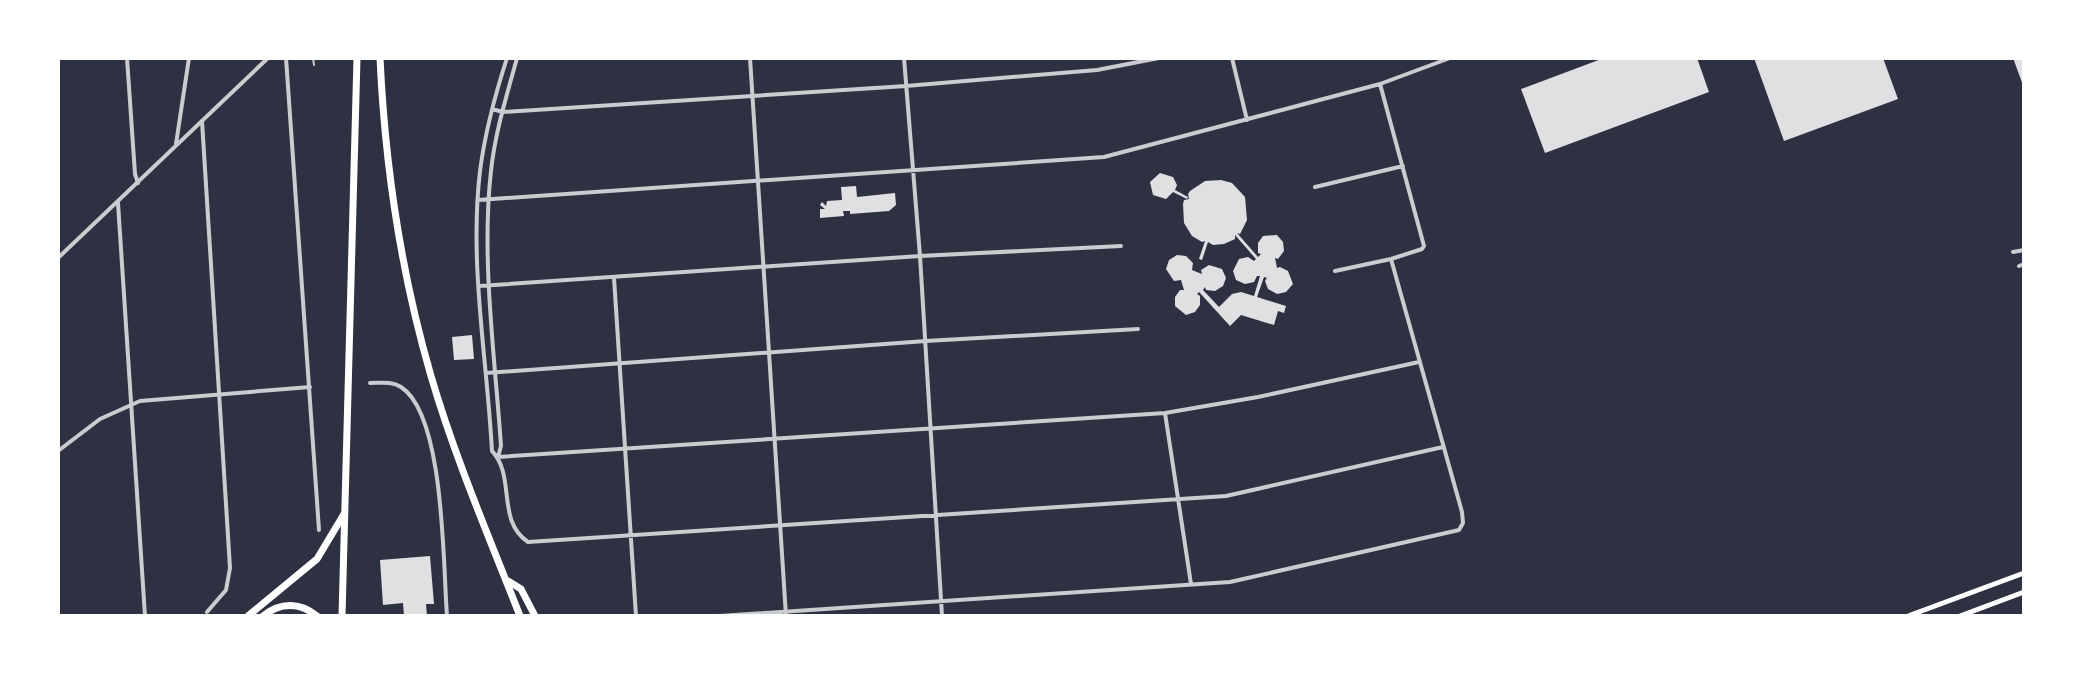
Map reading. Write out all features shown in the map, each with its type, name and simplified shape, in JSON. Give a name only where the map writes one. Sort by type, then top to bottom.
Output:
[{"type":"highway","points":[[342,616],[357,58]]},
{"type":"highway","points":[[380,58],[384,121],[396,215],[419,332],[451,437],[520,616]]},
{"type":"highway","points":[[248,616],[317,559],[345,513]]},
{"type":"highway","points":[[506,580],[521,589],[535,616]]},
{"type":"highway","points":[[263,616],[278,607],[289,605],[317,616]]},
{"type":"main road","points":[[1908,616],[2024,573]]},
{"type":"main road","points":[[1960,616],[2024,592]]},
{"type":"street","points":[[127,58],[138,183]]},
{"type":"street","points":[[176,147],[189,58]]},
{"type":"street","points":[[58,258],[268,58]]},
{"type":"street","points":[[286,58],[319,530]]},
{"type":"street","points":[[507,58],[482,156],[477,240],[492,451],[503,468],[510,518],[519,536],[534,542],[1226,496],[1443,447]]},
{"type":"street","points":[[498,457],[501,446],[490,287],[488,200],[492,157],[517,58]]},
{"type":"street","points":[[750,58],[786,614]]},
{"type":"street","points":[[904,58],[932,427],[942,616]]},
{"type":"street","points":[[492,109],[503,112],[906,86],[1097,70],[1159,58]]},
{"type":"street","points":[[1232,58],[1247,120]]},
{"type":"street","points":[[478,200],[1104,157],[1380,84],[1450,58]]},
{"type":"street","points":[[1335,271],[1391,259],[1424,246],[1380,84]]},
{"type":"street","points":[[202,121],[230,568],[226,590],[207,612]]},
{"type":"street","points":[[482,156],[492,157]]},
{"type":"street","points":[[1315,187],[1403,166]]},
{"type":"street","points":[[118,203],[145,616]]},
{"type":"street","points":[[477,240],[488,240]]},
{"type":"street","points":[[479,286],[920,256],[1121,246]]},
{"type":"street","points":[[2013,252],[2024,250]]},
{"type":"street","points":[[719,616],[786,614],[1239,580],[1454,532],[1461,527],[1462,512],[1391,259]]},
{"type":"street","points":[[614,278],[636,616]]},
{"type":"street","points":[[483,329],[493,329]]},
{"type":"street","points":[[486,373],[1138,329]]},
{"type":"street","points":[[498,457],[1165,413],[1258,397],[1419,362]]},
{"type":"street","points":[[370,383],[393,383],[406,391],[428,436],[436,470],[447,616]]},
{"type":"street","points":[[58,451],[100,419],[131,404],[219,393],[310,387]]},
{"type":"street","points":[[1165,413],[1191,585]]},
{"type":"lane","points":[[313,58],[314,65]]},
{"type":"building","points":[[1604,58],[1697,58],[1709,92],[1545,153],[1521,89]]},
{"type":"building","points":[[1754,58],[1883,58],[1898,99],[1784,141]]},
{"type":"building","points":[[2013,58],[2024,58],[2024,88]]},
{"type":"building","points":[[1160,173],[1173,177],[1177,185],[1175,190],[1187,199],[1173,192],[1166,199],[1153,195],[1150,182]]},
{"type":"building","points":[[1205,181],[1232,183],[1245,197],[1247,220],[1240,234],[1237,233],[1258,257],[1261,254],[1258,253],[1258,243],[1263,236],[1277,235],[1283,242],[1284,251],[1278,259],[1275,258],[1277,268],[1288,271],[1293,284],[1286,292],[1277,294],[1268,289],[1267,278],[1264,277],[1257,297],[1286,306],[1284,313],[1278,311],[1274,325],[1241,315],[1230,326],[1199,292],[1200,305],[1195,312],[1186,315],[1175,306],[1175,297],[1180,290],[1184,290],[1181,280],[1174,281],[1166,269],[1169,260],[1177,255],[1186,256],[1193,263],[1192,270],[1202,274],[1201,270],[1209,265],[1222,269],[1226,278],[1223,286],[1215,291],[1206,290],[1205,287],[1203,290],[1219,307],[1232,294],[1241,292],[1254,296],[1260,276],[1254,282],[1245,284],[1236,280],[1233,271],[1239,259],[1256,259],[1235,235],[1235,239],[1224,244],[1208,242],[1202,260],[1199,259],[1205,241],[1192,236],[1184,223],[1183,204],[1184,200],[1189,199],[1190,191]]},
{"type":"building","points":[[856,186],[857,197],[895,193],[896,205],[889,211],[850,214],[850,211],[843,211],[844,216],[820,218],[820,209],[825,209],[820,205],[822,202],[826,206],[827,201],[842,200],[841,187]]},
{"type":"building","points":[[472,335],[474,359],[454,360],[452,337]]},
{"type":"building","points":[[430,556],[434,604],[426,604],[427,616],[404,616],[403,603],[383,605],[380,560]]}]
